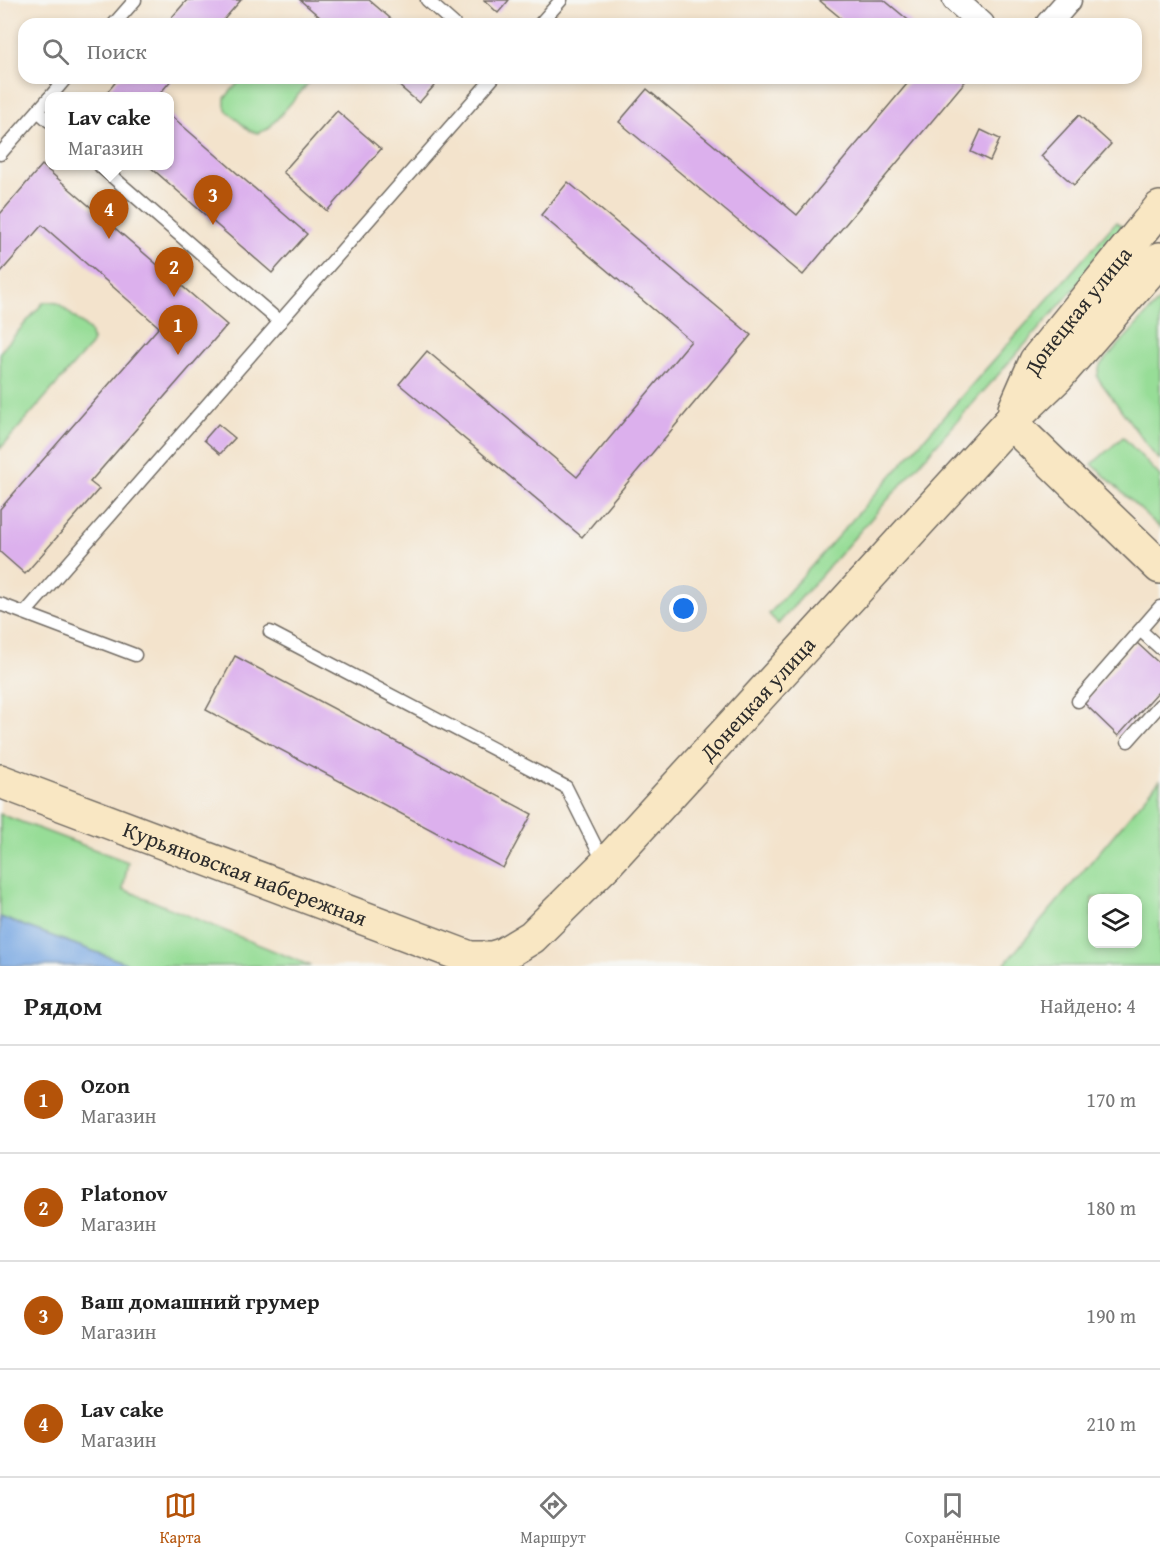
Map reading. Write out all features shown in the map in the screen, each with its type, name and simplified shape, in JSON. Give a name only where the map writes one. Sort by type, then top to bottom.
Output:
[{"type":"main road","name":"Донецкая улица","points":[[1010,422],[1036,361],[1160,208]]},
{"type":"main road","name":"Донецкая улица","points":[[494,962],[532,937],[605,865],[1010,422],[1057,377],[1160,259]]},
{"type":"main road","points":[[1010,422],[1160,567]]},
{"type":"main road","name":"Курьяновская набережная","points":[[0,781],[470,958],[494,962]]},
{"type":"street","points":[[955,0],[975,18]]},
{"type":"street","points":[[1053,18],[1069,0]]},
{"type":"lane","points":[[119,18],[135,0]]},
{"type":"lane","points":[[427,0],[447,18]]},
{"type":"lane","points":[[545,18],[561,0]]},
{"type":"lane","points":[[25,613],[488,84]]},
{"type":"lane","points":[[0,154],[45,103]]},
{"type":"lane","points":[[38,111],[45,117]]},
{"type":"lane","points":[[106,170],[280,322]]},
{"type":"lane","points":[[0,604],[135,655]]},
{"type":"lane","points":[[1078,701],[1160,607]]},
{"type":"lane","points":[[1140,630],[1160,648]]},
{"type":"lane","points":[[270,632],[566,787],[605,865]]},
{"type":"lane","points":[[1128,741],[1160,705]]},
{"type":"green space","points":[[237,84],[308,84],[268,129],[258,133],[250,131],[227,111],[225,98]]},
{"type":"green space","points":[[1116,222],[1127,229],[778,624],[769,614]]},
{"type":"green space","points":[[1160,300],[1160,460],[1097,377],[1100,365]]},
{"type":"green space","points":[[43,303],[58,303],[90,331],[93,341],[0,449],[0,352]]},
{"type":"green space","points":[[1123,437],[1160,476],[1160,528],[1092,464]]},
{"type":"green space","points":[[1160,780],[1160,966],[1003,966]]},
{"type":"green space","points":[[0,814],[128,862],[123,889],[311,966],[134,966],[0,917]]},
{"type":"water","points":[[0,917],[134,966],[0,966]]},
{"type":"building","points":[[187,0],[241,0],[225,18],[171,18]]},
{"type":"building","points":[[300,0],[369,0],[390,18],[321,18]]},
{"type":"building","points":[[484,0],[509,0],[498,13]]},
{"type":"building","points":[[819,0],[884,0],[906,18],[841,18]]},
{"type":"building","points":[[114,84],[168,84],[161,92],[107,92]]},
{"type":"building","points":[[397,84],[436,84],[419,103]]},
{"type":"building","points":[[907,84],[963,84],[803,275],[619,122],[647,89],[797,215]]},
{"type":"building","points":[[337,111],[381,149],[327,211],[283,172]]},
{"type":"building","points":[[1079,115],[1111,144],[1074,185],[1041,156]]},
{"type":"building","points":[[174,118],[307,234],[272,273],[154,170],[174,170]]},
{"type":"building","points":[[981,130],[1000,139],[990,161],[971,152]]},
{"type":"building","points":[[42,165],[45,170],[48,170],[227,325],[90,482],[99,489],[25,574],[0,552],[0,509],[159,327],[42,225],[0,273],[0,214]]},
{"type":"building","points":[[568,182],[751,335],[582,537],[399,384],[427,351],[577,477],[691,341],[541,215]]},
{"type":"building","points":[[218,424],[235,438],[220,454],[204,440]]},
{"type":"building","points":[[1137,643],[1160,664],[1160,690],[1118,736],[1084,703]]},
{"type":"building","points":[[235,656],[532,814],[503,868],[206,710]]},
{"type":"place","name":"Ваш домашний грумер","points":[[213,225]]},
{"type":"place","name":"Lav cake","points":[[109,239]]},
{"type":"place","name":"Platonov","points":[[174,297]]},
{"type":"place","name":"Ozon","points":[[178,355]]}]
